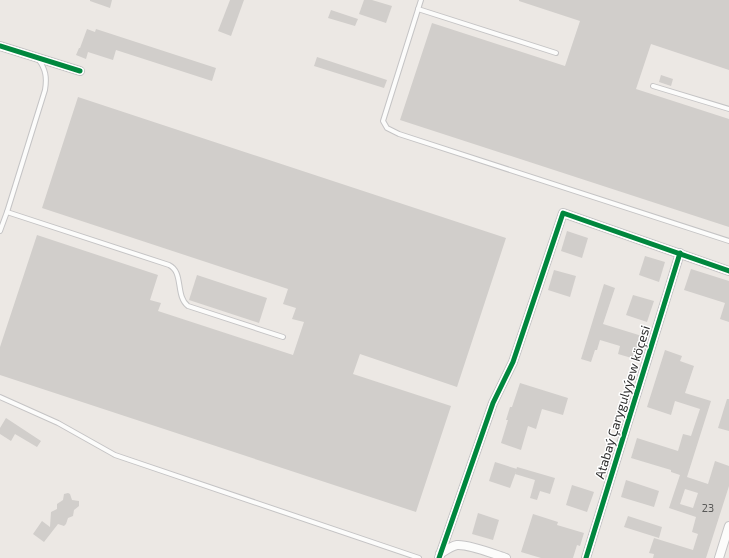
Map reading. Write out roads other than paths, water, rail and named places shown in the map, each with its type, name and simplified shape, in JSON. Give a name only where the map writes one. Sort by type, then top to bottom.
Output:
[{"type":"street","points":[[0,46],[80,71]]},
{"type":"street","points":[[438,557],[493,403],[513,362],[563,213],[729,271]]},
{"type":"street","name":"Atabaý Çarygulyýew köçesi","points":[[586,558],[680,253]]},
{"type":"street","points":[[719,558],[729,526]]},
{"type":"street","points":[[438,557],[448,548],[457,545],[466,546],[506,558]]},
{"type":"lane","points":[[421,0],[382,121],[387,128],[399,134],[729,241]]},
{"type":"lane","points":[[418,9],[556,53]]},
{"type":"lane","points":[[0,231],[47,82],[45,70],[36,57]]},
{"type":"lane","points":[[654,86],[729,109]]},
{"type":"lane","points":[[7,212],[169,265],[177,272],[182,299],[188,306],[283,337]]},
{"type":"lane","points":[[0,397],[58,423],[115,455],[419,558]]}]
